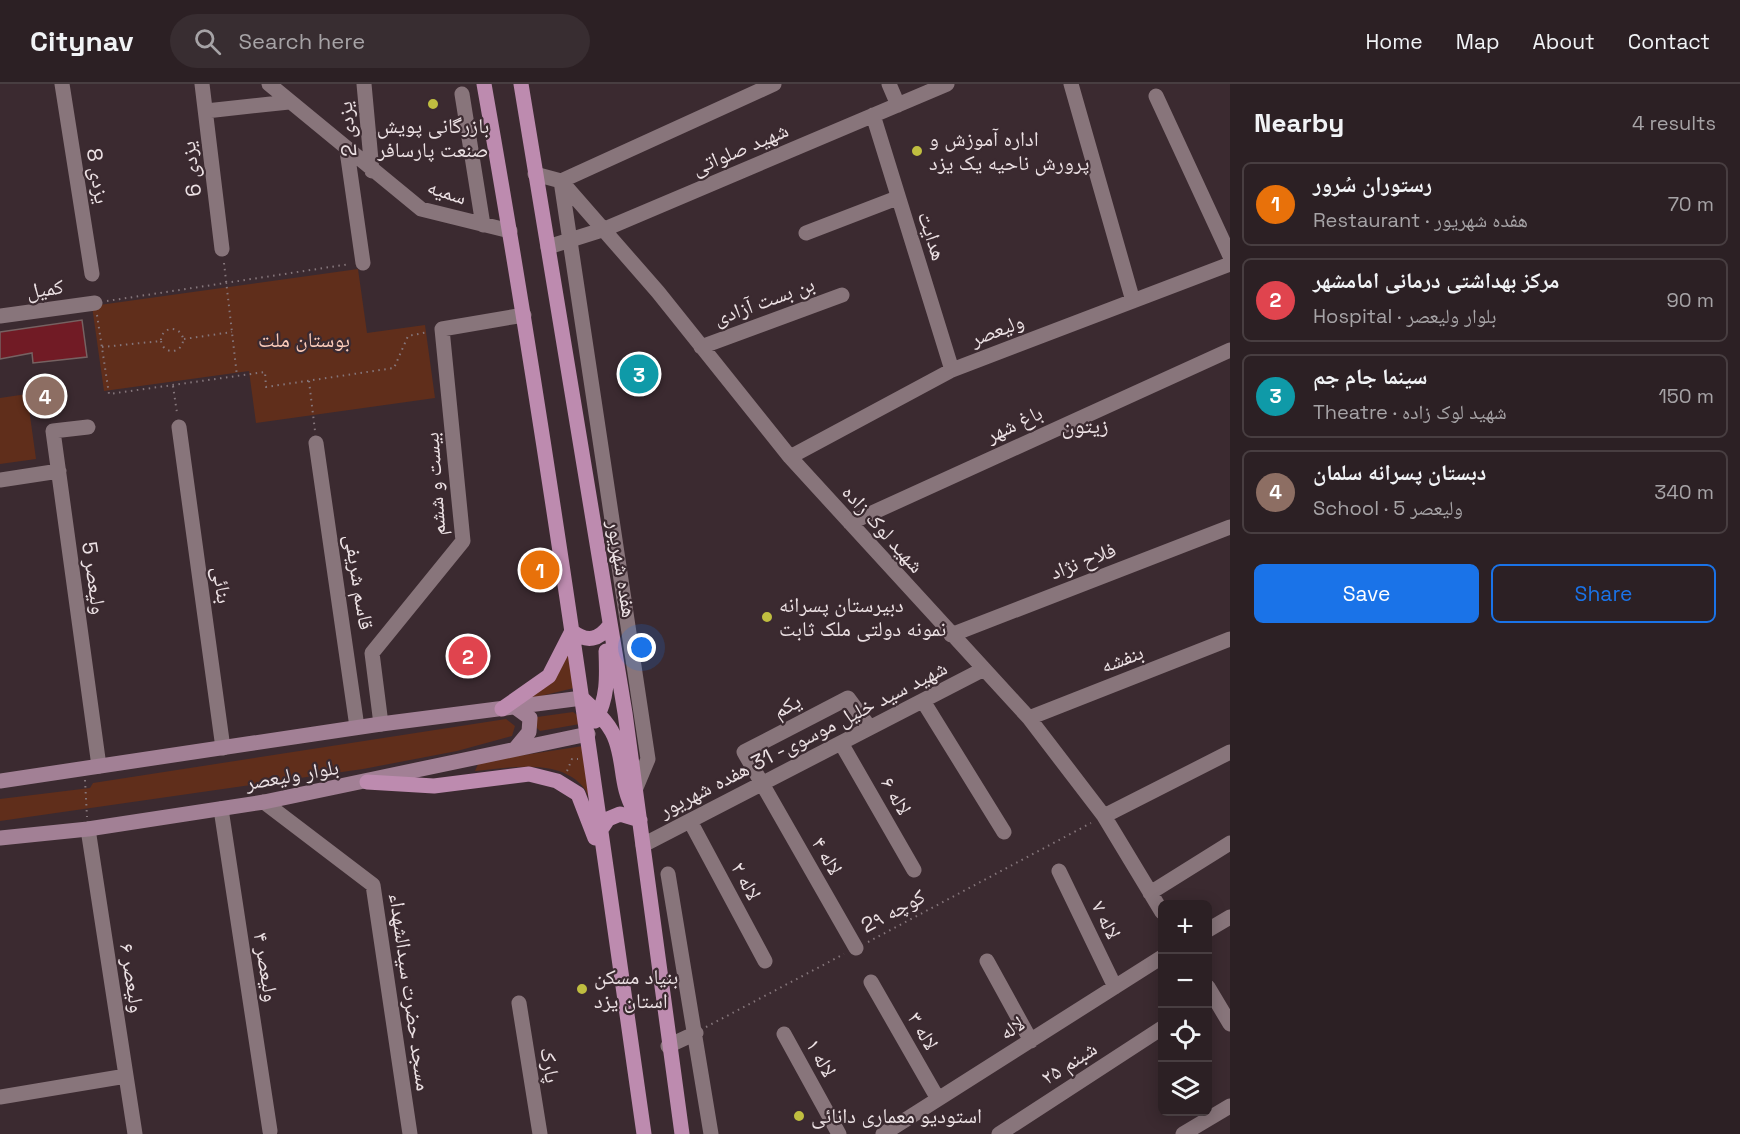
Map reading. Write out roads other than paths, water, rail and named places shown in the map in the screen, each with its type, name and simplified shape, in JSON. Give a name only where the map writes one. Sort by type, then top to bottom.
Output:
[{"type":"main road","points":[[484,84],[524,315],[588,734],[644,1134]]},
{"type":"main road","name":"هفده شهریور","points":[[521,84],[640,820],[668,1046],[682,1134]]},
{"type":"main road","points":[[572,631],[588,639],[596,638],[610,625]]},
{"type":"main road","points":[[588,734],[599,714],[608,682],[605,647],[610,625]]},
{"type":"main road","points":[[515,749],[529,732],[530,718],[509,708],[549,676],[572,631]]},
{"type":"main road","points":[[582,698],[599,714],[616,742],[625,795],[640,820]]},
{"type":"main road","name":"بلوار ولیعصر","points":[[0,781],[381,723],[582,698]]},
{"type":"main road","name":"بلوار ولیعصر","points":[[0,838],[88,829],[264,802],[588,734]]},
{"type":"main road","points":[[367,782],[434,786],[529,774],[557,781],[578,794],[606,867]]},
{"type":"main road","points":[[600,831],[608,819],[620,814],[640,820]]},
{"type":"street","name":"یزدی 8","points":[[62,84],[92,274]]},
{"type":"street","name":"یزدی 6","points":[[202,84],[222,249]]},
{"type":"street","name":"سمیه","points":[[269,84],[347,151],[421,209],[510,231]]},
{"type":"street","name":"یزدی 2","points":[[364,84],[372,171]]},
{"type":"street","points":[[535,174],[561,181],[774,84]]},
{"type":"street","points":[[889,84],[898,105]]},
{"type":"street","name":"شهید صلواتی","points":[[548,247],[570,242],[605,229],[947,84]]},
{"type":"street","points":[[1071,84],[1133,301]]},
{"type":"street","points":[[462,94],[483,225]]},
{"type":"street","points":[[1156,96],[1230,256]]},
{"type":"street","points":[[206,111],[289,102]]},
{"type":"street","name":"هدایت","points":[[873,115],[952,370]]},
{"type":"street","points":[[347,151],[363,263]]},
{"type":"street","points":[[561,181],[648,759],[635,790]]},
{"type":"street","name":"شهید لوک زاده","points":[[561,181],[605,229],[790,457],[982,670],[1029,718],[1104,816],[1158,905]]},
{"type":"street","points":[[806,233],[897,198]]},
{"type":"street","name":"ولیعصر","points":[[790,457],[952,370],[1230,264]]},
{"type":"street","name":"بن بست آزادی","points":[[701,347],[843,295]]},
{"type":"street","name":"کمیل","points":[[0,316],[95,303]]},
{"type":"street","name":"بیست و ششم","points":[[372,653],[463,541],[442,329],[524,315]]},
{"type":"street","name":"باغ شهر","points":[[850,523],[1230,350]]},
{"type":"street","name":"ولیعصر 5","points":[[88,427],[53,431],[91,767]]},
{"type":"street","name":"بنائی","points":[[179,428],[223,748]]},
{"type":"street","name":"قاسم شریفی","points":[[316,443],[357,727]]},
{"type":"street","points":[[0,480],[58,471]]},
{"type":"street","name":"فلاح نژاد","points":[[951,635],[1230,527]]},
{"type":"street","points":[[603,582],[621,579]]},
{"type":"street","name":"بنفشه","points":[[1029,718],[1230,639]]},
{"type":"street","points":[[348,653],[372,653],[381,723]]},
{"type":"street","name":"شهید سید خلیل موسوی- 31 هفده شهریور","points":[[643,845],[982,670]]},
{"type":"street","name":"یکم","points":[[762,784],[744,752],[848,698],[870,728]]},
{"type":"street","points":[[923,701],[1004,832]]},
{"type":"street","name":"لاله ۶","points":[[841,743],[914,870]]},
{"type":"street","points":[[1104,816],[1230,752]]},
{"type":"street","name":"لاله ۴","points":[[762,784],[856,948]]},
{"type":"street","name":"مسجد حضرت سیدالشهداء","points":[[264,802],[373,885],[410,1134]]},
{"type":"street","name":"ولیعصر ۴","points":[[221,808],[270,1131]]},
{"type":"street","name":"لاله ۲","points":[[690,821],[765,962]]},
{"type":"street","name":"ولیعصر ۶","points":[[88,829],[135,1134]]},
{"type":"street","points":[[1150,892],[1230,843]]},
{"type":"street","name":"لاله ۷","points":[[1059,871],[1115,987]]},
{"type":"street","points":[[668,874],[696,1032],[711,1134]]},
{"type":"street","points":[[1212,928],[1230,917]]},
{"type":"street","name":"لاله","points":[[883,1134],[1158,960]]},
{"type":"street","points":[[987,961],[1030,1041]]},
{"type":"street","name":"لاله ۳","points":[[872,982],[938,1099]]},
{"type":"street","points":[[1212,998],[1230,1024]]},
{"type":"street","name":"پارک","points":[[519,1003],[540,1134]]},
{"type":"street","name":"شبنم ۲۵","points":[[999,1134],[1158,1031]]},
{"type":"street","points":[[668,1046],[696,1032]]},
{"type":"street","name":"لاله ۱","points":[[784,1034],[839,1134]]},
{"type":"street","points":[[0,1097],[126,1076]]},
{"type":"street","points":[[1183,1134],[1230,1106]]},
{"type":"place","name":"بازرگانی پویش صنعت پارسافر","points":[[433,104]]},
{"type":"place","name":"اداره آموزش و پرورش ناحیه یک یزد","points":[[917,151]]},
{"type":"place","name":"سینما جام جم","points":[[639,374]]},
{"type":"place","name":"دبستان پسرانه سلمان","points":[[45,396]]},
{"type":"place","name":"رستوران سُرور","points":[[540,570]]},
{"type":"place","name":"دبیرستان پسرانه نمونه دولتی ملک ثابت","points":[[767,617]]},
{"type":"place","name":"مرکز بهداشتی درمانی امامشهر","points":[[468,656]]},
{"type":"place","name":"بنیاد مسکن استان یزد","points":[[582,989]]},
{"type":"place","name":"استودیو معماری دانائی","points":[[799,1116]]},
{"type":"district","name":"زیتون","points":[[1085,425]]},
{"type":"park label","name":"بوستان ملت","points":[[304,340]]}]
